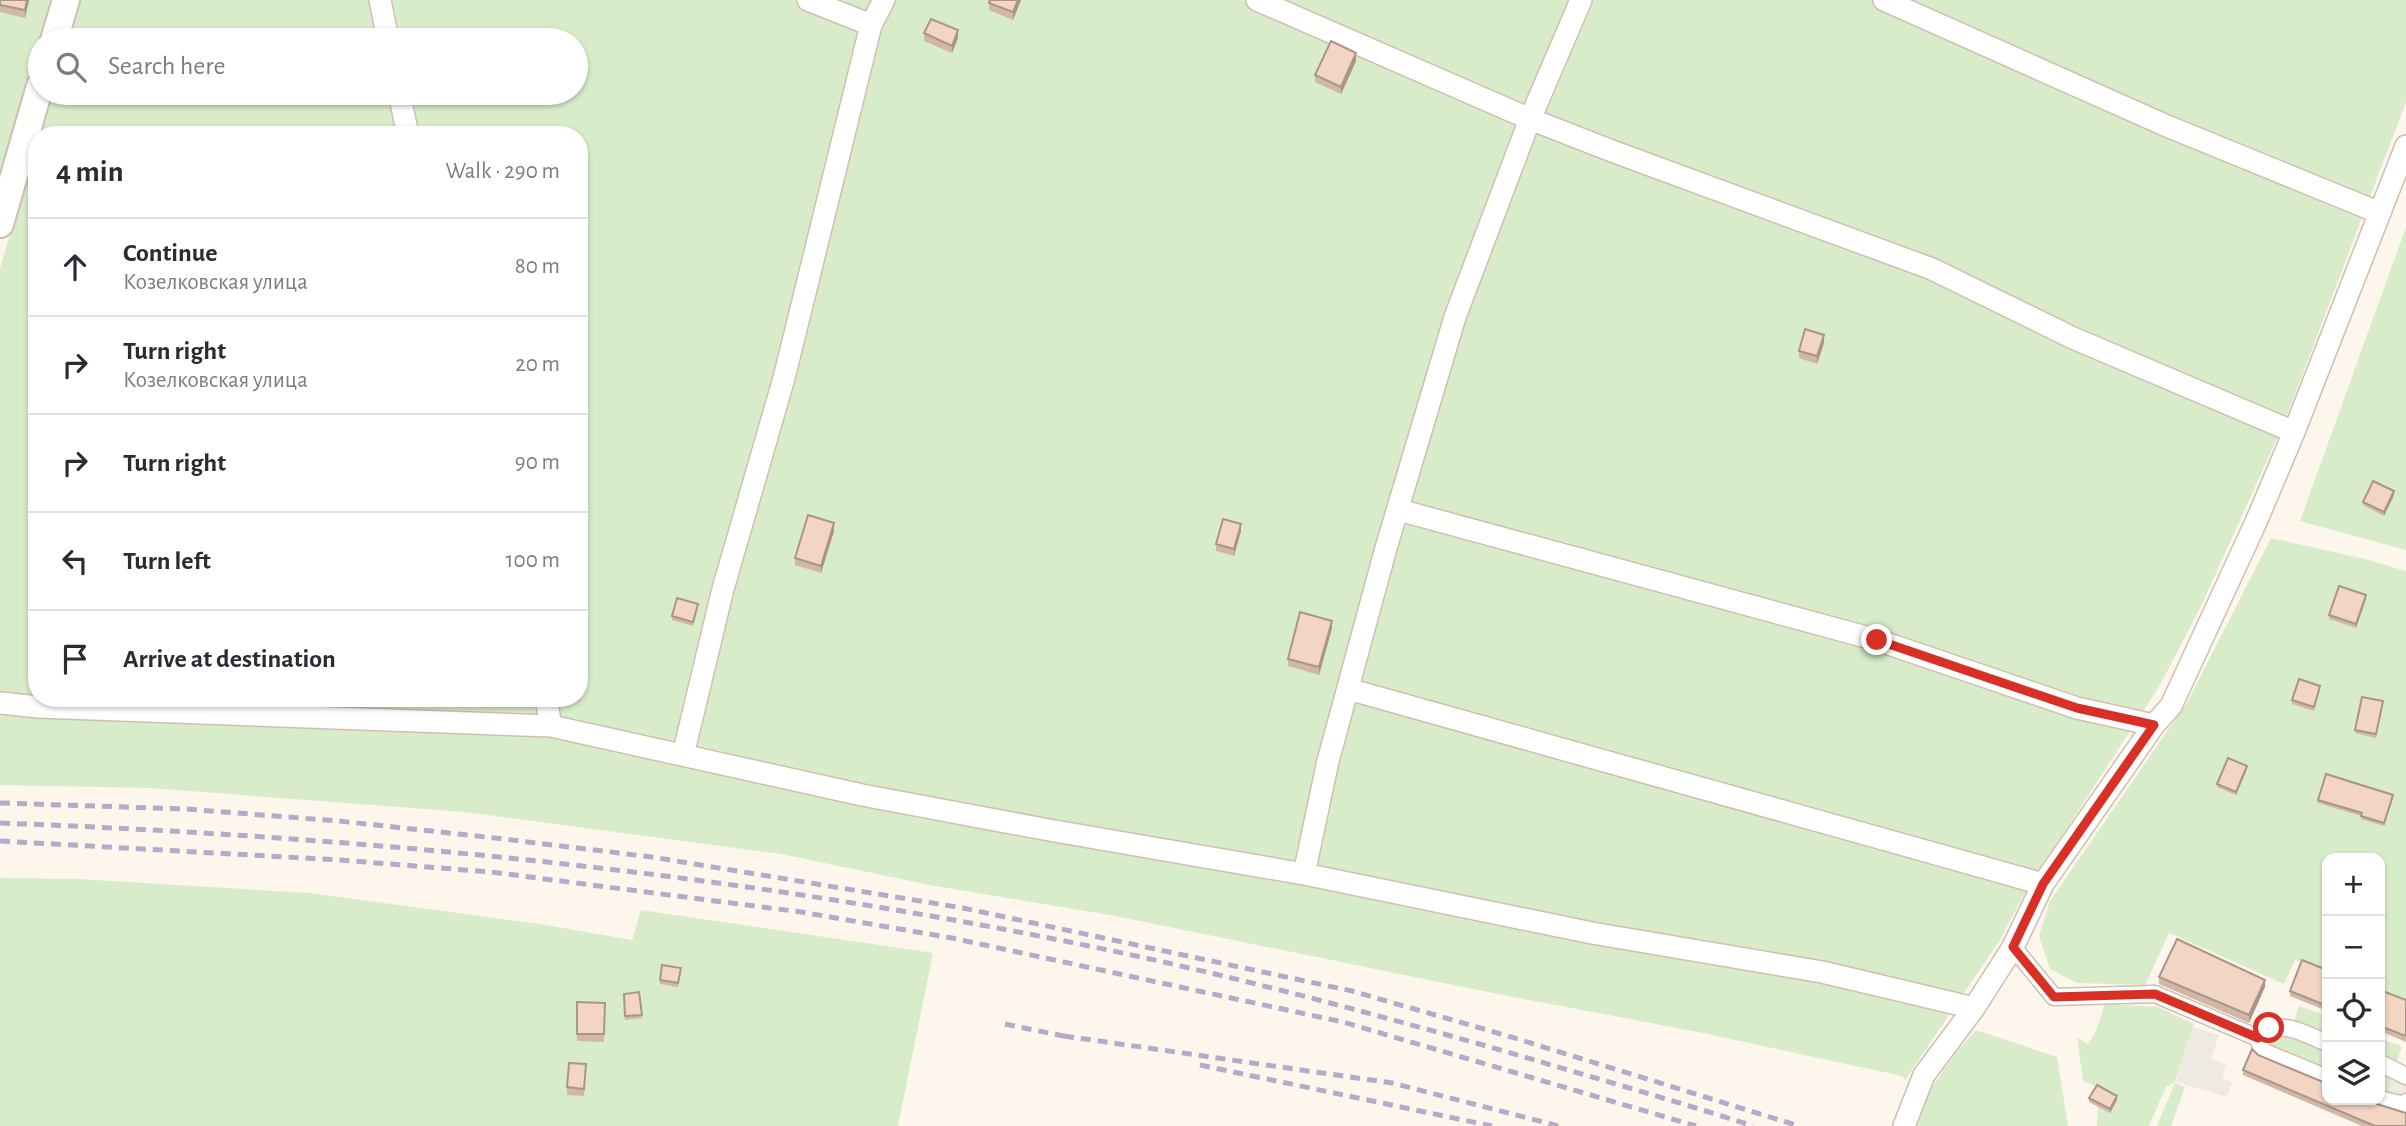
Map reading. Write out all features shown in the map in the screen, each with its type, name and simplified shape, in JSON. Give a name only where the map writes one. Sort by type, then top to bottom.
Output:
[{"type":"street","points":[[58,28],[66,0]]},
{"type":"street","points":[[380,0],[386,28]]},
{"type":"street","points":[[808,0],[871,25]]},
{"type":"street","points":[[683,755],[723,589],[784,378],[871,25],[884,0]]},
{"type":"street","points":[[1256,0],[1530,119],[1932,269],[2074,338],[2294,432]]},
{"type":"street","points":[[1304,874],[1328,761],[1386,548],[1455,317],[1530,119],[1581,0]]},
{"type":"street","points":[[1884,0],[2167,126],[2380,213]]},
{"type":"street","points":[[28,126],[34,105]]},
{"type":"street","points":[[402,105],[406,126]]},
{"type":"street","points":[[0,224],[28,127]]},
{"type":"street","points":[[1904,1126],[1924,1075],[1974,1008],[2013,947],[2043,884],[2154,725],[2171,706],[2256,522],[2294,432],[2406,146]]},
{"type":"street","points":[[1399,510],[1877,640],[2077,708],[2154,725]]},
{"type":"street","points":[[1348,689],[2043,884]]},
{"type":"street","points":[[0,703],[28,706]]},
{"type":"street","points":[[38,707],[208,711],[551,726],[862,795],[1304,874],[1592,933],[1822,972],[1974,1008]]},
{"type":"street","points":[[548,707],[551,726]]},
{"type":"street","points":[[2013,947],[2054,997],[2155,994],[2258,1038],[2262,1051],[2322,1076]]},
{"type":"street","points":[[2258,1038],[2269,1028],[2286,1027],[2324,1042]]},
{"type":"street","points":[[2385,1066],[2406,1076]]},
{"type":"street","points":[[2385,1100],[2404,1105],[2406,1102]]},
{"type":"shaded area","points":[[2193,1027],[2219,1035],[2211,1059],[2226,1064],[2222,1078],[2232,1082],[2227,1097],[2176,1082]]},
{"type":"shaded area","points":[[2385,1072],[2406,1081],[2406,1096],[2396,1099],[2385,1095]]},
{"type":"green space","points":[[0,0],[53,0],[44,28],[28,28],[28,81],[0,171]]},
{"type":"green space","points":[[80,0],[2406,0],[2406,102],[2284,423],[2202,604],[2160,685],[2023,896],[2000,940],[1905,1080],[1902,1076],[1698,1032],[1110,915],[935,886],[781,854],[465,812],[150,788],[0,785],[0,268],[28,174],[28,707],[588,707],[588,126],[43,126],[49,105],[588,105],[588,28],[72,28]]},
{"type":"green space","points":[[2406,227],[2406,550],[2300,521]]},
{"type":"green space","points":[[2271,538],[2406,571],[2406,1005],[2385,996],[2385,853],[2322,853],[2322,971],[2295,960],[2284,984],[2169,933],[2145,985],[2077,983],[2050,969],[2039,936],[2050,901],[2188,701]]},
{"type":"green space","points":[[0,878],[78,879],[309,893],[540,924],[632,940],[641,910],[933,953],[898,1126],[0,1126]]},
{"type":"green space","points":[[2105,1004],[2158,1007],[2194,1024],[2175,1082],[2166,1087],[2149,1126],[2097,1126],[2098,1106],[2117,1099],[2083,1080],[2077,1038],[2088,1044],[2096,1031]]},
{"type":"green space","points":[[2299,1006],[2322,1014],[2322,1034],[2293,1024]]},
{"type":"green space","points":[[1976,1030],[2057,1057],[2068,1126],[1916,1126],[1927,1094],[1958,1050]]},
{"type":"green space","points":[[2288,1035],[2322,1048],[2322,1070],[2268,1045],[2268,1037]]},
{"type":"green space","points":[[2385,1040],[2402,1046],[2396,1064],[2385,1060]]},
{"type":"green space","points":[[2385,1072],[2394,1075],[2385,1095]]},
{"type":"green space","points":[[2175,1083],[2185,1087],[2171,1126],[2157,1126]]},
{"type":"building","points":[[0,0],[27,0],[25,10],[0,5]]},
{"type":"building","points":[[990,0],[1018,0],[1013,12],[989,3]]},
{"type":"building","points":[[931,19],[958,30],[952,46],[924,33]]},
{"type":"building","points":[[1331,41],[1356,53],[1341,87],[1315,75]]},
{"type":"building","points":[[1805,329],[1824,335],[1817,356],[1799,351]]},
{"type":"building","points":[[2373,481],[2394,491],[2384,512],[2363,502]]},
{"type":"building","points":[[808,515],[834,523],[821,566],[795,558]]},
{"type":"building","points":[[1223,519],[1241,524],[1234,549],[1216,544]]},
{"type":"building","points":[[2339,586],[2366,595],[2356,624],[2329,615]]},
{"type":"building","points":[[677,598],[698,604],[693,622],[672,616]]},
{"type":"building","points":[[1300,612],[1332,621],[1319,667],[1288,659]]},
{"type":"building","points":[[2299,679],[2320,686],[2314,707],[2292,700]]},
{"type":"building","points":[[2362,697],[2383,701],[2376,734],[2355,730]]},
{"type":"building","points":[[2228,758],[2247,766],[2236,792],[2217,784]]},
{"type":"building","points":[[2326,774],[2393,795],[2384,823],[2361,816],[2362,813],[2318,800]]},
{"type":"building","points":[[2177,939],[2265,980],[2249,1015],[2159,977]]},
{"type":"building","points":[[2302,960],[2322,968],[2322,1004],[2290,991]]},
{"type":"building","points":[[662,965],[681,968],[678,983],[660,980]]},
{"type":"building","points":[[639,992],[642,1015],[625,1016],[624,994]]},
{"type":"building","points":[[2385,992],[2406,1000],[2406,1036],[2385,1028]]},
{"type":"building","points":[[577,1002],[605,1003],[604,1034],[577,1034]]},
{"type":"building","points":[[2252,1049],[2258,1055],[2322,1082],[2322,1104],[2243,1070]]},
{"type":"building","points":[[569,1063],[586,1064],[584,1089],[567,1087]]},
{"type":"building","points":[[2097,1085],[2117,1096],[2110,1109],[2089,1098]]},
{"type":"building","points":[[2326,1105],[2380,1105],[2406,1113],[2406,1126],[2375,1126]]},
{"type":"railway","points":[[0,803],[186,809],[339,821],[495,838],[652,857],[963,908],[1352,991],[1799,1126]]},
{"type":"railway","points":[[0,823],[140,829],[420,849],[559,863],[837,900],[975,924],[1216,974],[1420,1027],[1753,1126]]},
{"type":"railway","points":[[0,841],[340,860],[491,872],[801,912],[952,938],[1343,1022],[1696,1126]]},
{"type":"railway","points":[[1005,1024],[1073,1038]]},
{"type":"railway","points":[[1064,1036],[1392,1083],[1559,1126]]},
{"type":"railway","points":[[1200,1065],[1492,1126]]},
{"type":"route","points":[[1877,640],[2077,708],[2154,725],[2043,884],[2013,947],[2054,997],[2155,994],[2258,1038],[2269,1028]]}]
